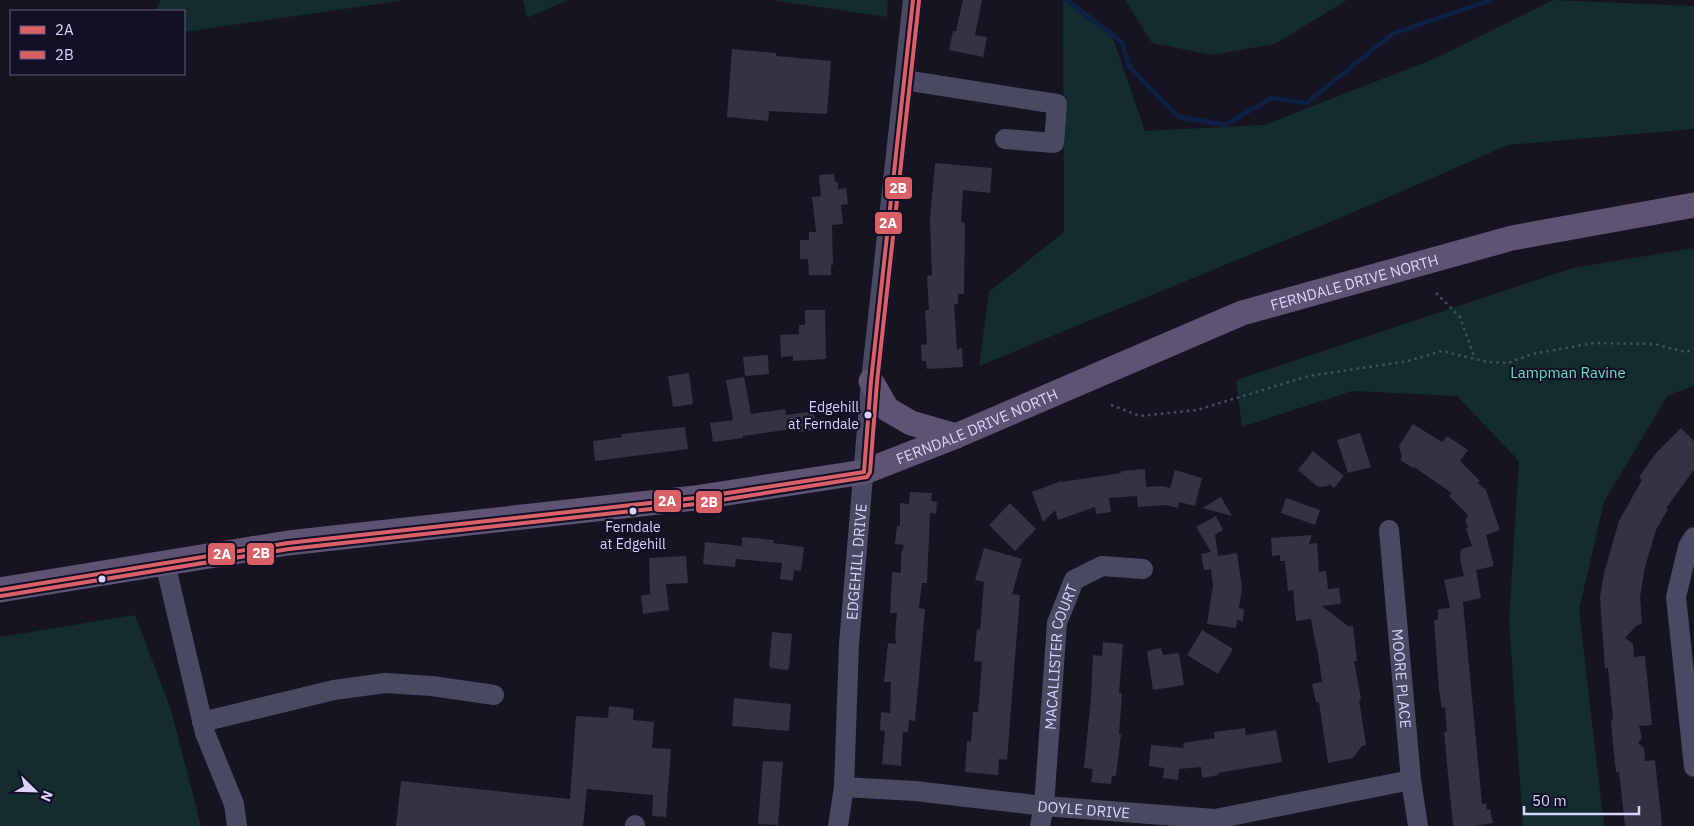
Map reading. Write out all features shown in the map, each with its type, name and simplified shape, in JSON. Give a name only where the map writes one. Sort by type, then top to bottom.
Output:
[{"type":"main road","name":"FERNDALE DRIVE NORTH","points":[[0,590],[288,543],[695,498],[864,472],[956,436],[1242,313],[1512,238],[1694,205]]},
{"type":"main road","points":[[871,380],[887,409],[911,424],[956,436]]},
{"type":"street","name":"EDGEHILL DRIVE","points":[[838,826],[844,787],[849,644],[871,380],[913,0]]},
{"type":"street","points":[[904,80],[1057,104],[1054,143],[1005,139]]},
{"type":"street","name":"MOORE PLACE","points":[[1389,530],[1411,780],[1418,826]]},
{"type":"street","points":[[1694,537],[1688,547],[1676,597],[1688,666],[1694,767]]},
{"type":"street","points":[[165,563],[205,734],[234,804],[237,826]]},
{"type":"street","name":"MACALLISTER COURT","points":[[1040,826],[1044,806],[1057,623],[1074,580],[1102,566],[1143,569]]},
{"type":"street","points":[[202,722],[334,690],[385,683],[432,686],[494,695]]},
{"type":"street","name":"DOYLE DRIVE","points":[[844,787],[914,791],[1044,806],[1215,822],[1411,780]]},
{"type":"path","points":[[1436,293],[1460,317],[1475,359]]},
{"type":"path","points":[[1111,405],[1140,416],[1197,410],[1309,376],[1408,361],[1442,351],[1488,362],[1508,363],[1532,354],[1594,343],[1654,344],[1684,352],[1694,349]]},
{"type":"green space","points":[[161,0],[406,0],[185,32],[185,10],[156,10]]},
{"type":"green space","points":[[523,0],[568,0],[527,18]]},
{"type":"green space","points":[[771,0],[888,0],[887,17]]},
{"type":"green space","points":[[1063,0],[1071,0],[1110,30],[1145,131],[1264,125],[1436,58],[1553,0],[1694,6],[1694,129],[1508,145],[1354,212],[979,366],[989,292],[1064,232]]},
{"type":"green space","points":[[1125,0],[1347,0],[1275,44],[1213,55],[1152,43]]},
{"type":"green space","name":"Lampman Ravine","points":[[1694,248],[1694,386],[1668,395],[1604,502],[1579,610],[1604,826],[1523,826],[1509,620],[1519,461],[1457,396],[1352,391],[1242,427],[1236,380],[1573,268]]},
{"type":"green space","points":[[135,615],[171,710],[201,826],[0,826],[0,637]]},
{"type":"building","points":[[963,0],[982,0],[975,35],[987,37],[983,57],[949,50],[953,31],[956,31]]},
{"type":"building","points":[[732,49],[776,53],[776,56],[831,61],[827,114],[769,111],[768,121],[727,117]]},
{"type":"building","points":[[935,163],[992,168],[990,193],[963,190],[961,222],[965,223],[964,294],[958,294],[958,304],[954,304],[957,349],[962,348],[963,367],[927,369],[926,361],[922,361],[921,345],[927,344],[925,310],[929,310],[927,276],[932,275],[930,220]]},
{"type":"building","points":[[834,174],[835,182],[838,182],[838,189],[846,188],[848,204],[841,205],[843,224],[832,225],[833,265],[831,265],[831,275],[809,275],[808,259],[800,259],[800,240],[809,240],[809,232],[816,232],[812,197],[821,196],[819,175]]},
{"type":"building","points":[[805,310],[825,310],[826,359],[793,361],[793,356],[781,357],[780,335],[799,334],[799,325],[805,325]]},
{"type":"building","points":[[768,355],[769,374],[745,376],[743,357]]},
{"type":"building","points":[[689,373],[693,404],[673,407],[668,376]]},
{"type":"building","points":[[744,377],[751,414],[785,409],[786,415],[814,411],[816,430],[799,432],[799,428],[713,442],[710,423],[733,420],[726,380]]},
{"type":"building","points":[[1413,424],[1442,442],[1447,436],[1468,450],[1460,461],[1480,481],[1478,483],[1486,490],[1500,530],[1486,535],[1494,566],[1476,570],[1481,598],[1463,602],[1482,804],[1486,803],[1487,810],[1490,809],[1493,823],[1453,826],[1444,732],[1447,731],[1445,707],[1442,708],[1439,690],[1434,620],[1437,620],[1438,609],[1450,608],[1444,580],[1464,576],[1460,559],[1461,549],[1472,546],[1466,528],[1468,528],[1465,520],[1468,515],[1449,496],[1452,493],[1414,467],[1400,460],[1402,457],[1399,446]]},
{"type":"building","points":[[685,427],[688,449],[595,461],[593,441],[622,437],[621,434]]},
{"type":"building","points":[[1681,428],[1694,441],[1694,470],[1666,508],[1668,509],[1656,530],[1645,567],[1640,597],[1642,624],[1637,625],[1625,638],[1633,644],[1634,657],[1645,656],[1652,725],[1639,726],[1642,738],[1638,743],[1644,748],[1645,761],[1655,760],[1662,826],[1625,826],[1619,772],[1616,772],[1611,720],[1613,720],[1608,668],[1605,669],[1600,597],[1604,573],[1619,521],[1642,480],[1639,477],[1656,453]]},
{"type":"building","points":[[1360,433],[1371,467],[1348,473],[1337,440]]},
{"type":"building","points":[[1313,451],[1344,476],[1334,488],[1329,484],[1328,486],[1318,487],[1298,470]]},
{"type":"building","points":[[1145,469],[1146,487],[1163,486],[1170,488],[1175,470],[1202,478],[1195,506],[1179,502],[1178,508],[1166,505],[1138,507],[1137,496],[1109,498],[1111,512],[1096,514],[1095,507],[1058,520],[1055,510],[1043,522],[1032,492],[1061,481]]},
{"type":"building","points":[[910,492],[932,493],[931,501],[937,502],[936,514],[930,513],[927,583],[922,583],[919,608],[925,609],[915,721],[909,720],[908,732],[903,732],[901,766],[882,764],[885,731],[880,730],[881,712],[890,713],[891,682],[884,682],[888,643],[896,644],[897,613],[890,613],[892,572],[901,573],[901,555],[904,545],[895,544],[897,526],[900,526],[900,503],[909,504]]},
{"type":"building","points":[[1221,497],[1232,516],[1202,508]]},
{"type":"building","points":[[1286,498],[1320,510],[1315,525],[1281,513]]},
{"type":"building","points":[[1010,503],[1036,529],[1015,551],[989,525]]},
{"type":"building","points":[[1216,516],[1223,530],[1215,535],[1218,556],[1237,553],[1242,588],[1239,608],[1244,609],[1243,621],[1237,620],[1236,628],[1207,624],[1213,585],[1211,569],[1204,570],[1201,554],[1211,552],[1196,527]]},
{"type":"building","points":[[1312,535],[1309,544],[1317,543],[1319,572],[1326,571],[1328,589],[1339,588],[1341,604],[1322,606],[1348,626],[1353,626],[1357,661],[1354,661],[1361,699],[1359,700],[1366,745],[1362,746],[1353,758],[1328,763],[1319,702],[1316,702],[1312,684],[1322,682],[1311,619],[1296,621],[1293,590],[1288,591],[1285,561],[1280,561],[1280,555],[1272,556],[1271,538]]},
{"type":"building","points":[[742,537],[774,540],[773,543],[804,547],[801,571],[794,570],[793,581],[780,579],[782,563],[736,559],[735,567],[703,564],[705,542],[742,546]]},
{"type":"building","points":[[984,548],[1022,559],[1012,594],[1020,595],[1007,760],[999,759],[998,775],[965,772],[967,741],[971,742],[973,712],[978,712],[982,662],[974,661],[977,629],[980,630],[984,582],[975,580]]},
{"type":"building","points":[[686,556],[688,583],[666,584],[669,610],[643,614],[641,596],[650,594],[649,558]]},
{"type":"building","points":[[1202,630],[1233,649],[1218,674],[1187,655]]},
{"type":"building","points":[[772,632],[792,634],[789,668],[787,670],[770,668],[769,666]]},
{"type":"building","points":[[1103,642],[1123,644],[1119,693],[1122,693],[1119,734],[1121,734],[1116,776],[1112,776],[1111,784],[1091,782],[1093,769],[1084,768],[1093,655],[1102,656]]},
{"type":"building","points":[[1161,648],[1163,655],[1179,653],[1184,685],[1153,690],[1147,651]]},
{"type":"building","points":[[734,698],[791,704],[789,731],[732,726]]},
{"type":"building","points":[[609,706],[634,709],[633,720],[654,722],[652,748],[671,749],[666,817],[652,816],[653,795],[587,789],[583,826],[396,826],[401,781],[570,799],[576,716],[608,718]]},
{"type":"building","points":[[1245,728],[1246,735],[1276,730],[1282,762],[1218,773],[1218,775],[1202,778],[1201,767],[1179,769],[1178,780],[1163,778],[1164,768],[1149,766],[1151,745],[1184,748],[1183,743],[1215,738],[1214,732]]},
{"type":"building","points":[[763,761],[783,762],[778,825],[758,824]]},
{"type":"waterway","points":[[1066,0],[1122,42],[1129,66],[1179,117],[1225,125],[1272,98],[1307,103],[1392,34],[1491,0]]},
{"type":"transit line","name":"2A","points":[[0,590],[288,543],[695,498],[864,472],[871,381],[913,0]]},
{"type":"transit line","name":"2B","points":[[1,596],[289,549],[696,504],[867,477],[870,472],[877,382],[919,1]]},
{"type":"place","name":"Edgehill at Ferndale","points":[[868,415]]},
{"type":"place","name":"Ferndale at Edgehill","points":[[633,511]]}]
